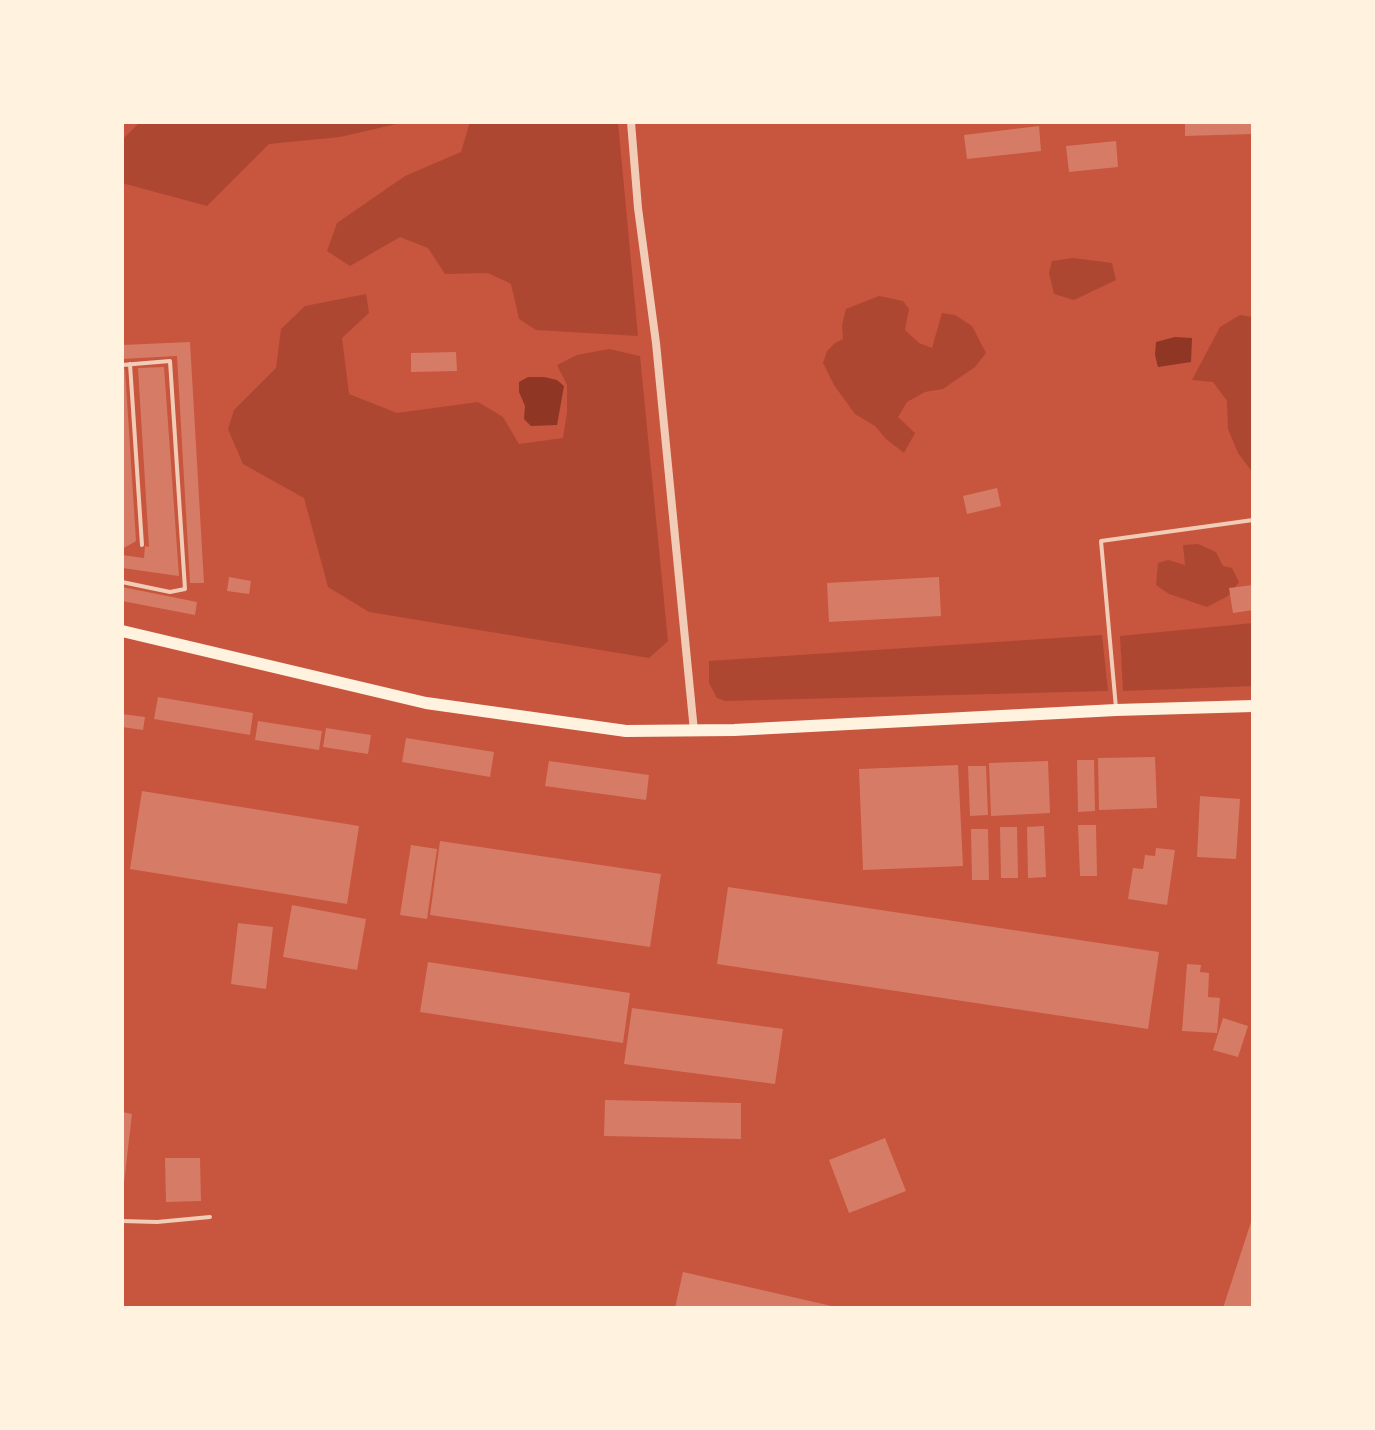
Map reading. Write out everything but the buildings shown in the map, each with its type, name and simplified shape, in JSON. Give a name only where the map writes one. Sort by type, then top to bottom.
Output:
[{"type":"main road","points":[[122,631],[426,703],[626,731],[694,731],[1253,706]]},
{"type":"street","points":[[631,122],[694,731]]},
{"type":"lane","points":[[122,365],[170,361],[185,589],[170,592],[122,582]]},
{"type":"lane","points":[[130,364],[142,545]]},
{"type":"lane","points":[[1116,710],[1101,541],[1253,520]]},
{"type":"lane","points":[[122,1221],[157,1222],[210,1217]]},
{"type":"shaded area","points":[[140,122],[405,122],[340,137],[269,144],[207,206],[122,183],[122,140]]},
{"type":"shaded area","points":[[470,122],[618,122],[638,336],[536,330],[519,319],[511,284],[488,273],[445,274],[428,248],[400,237],[350,266],[327,251],[337,223],[405,176],[461,152]]},
{"type":"shaded area","points":[[1073,258],[1112,263],[1116,280],[1074,300],[1054,294],[1049,273],[1052,261]]},
{"type":"shaded area","points":[[366,294],[369,313],[342,338],[349,394],[397,413],[478,402],[503,417],[519,444],[563,438],[567,385],[557,365],[577,355],[609,349],[640,356],[668,641],[649,658],[369,612],[328,587],[304,498],[243,464],[228,429],[234,410],[276,368],[281,329],[305,306]]},
{"type":"shaded area","points":[[879,296],[903,301],[909,309],[905,330],[919,343],[932,348],[942,313],[955,315],[972,326],[986,353],[975,367],[943,389],[925,392],[907,402],[898,417],[915,433],[904,453],[875,426],[855,414],[823,363],[827,351],[843,339],[846,309]]},
{"type":"shaded area","points":[[1240,315],[1253,317],[1253,473],[1238,453],[1228,429],[1227,401],[1213,382],[1192,380],[1220,327]]},
{"type":"shaded area","points":[[1175,337],[1192,338],[1191,362],[1158,367],[1156,342]]},
{"type":"shaded area","points":[[528,377],[557,380],[564,386],[557,425],[531,426],[524,419],[525,406],[519,392],[519,382]]},
{"type":"shaded area","points":[[1198,544],[1216,552],[1223,566],[1232,568],[1239,582],[1228,596],[1207,607],[1169,594],[1156,585],[1158,563],[1168,560],[1185,565],[1183,545]]},
{"type":"shaded area","points":[[1253,623],[1253,686],[1123,691],[1120,636]]},
{"type":"shaded area","points":[[1102,635],[1108,691],[725,701],[717,698],[709,683],[709,661]]}]
